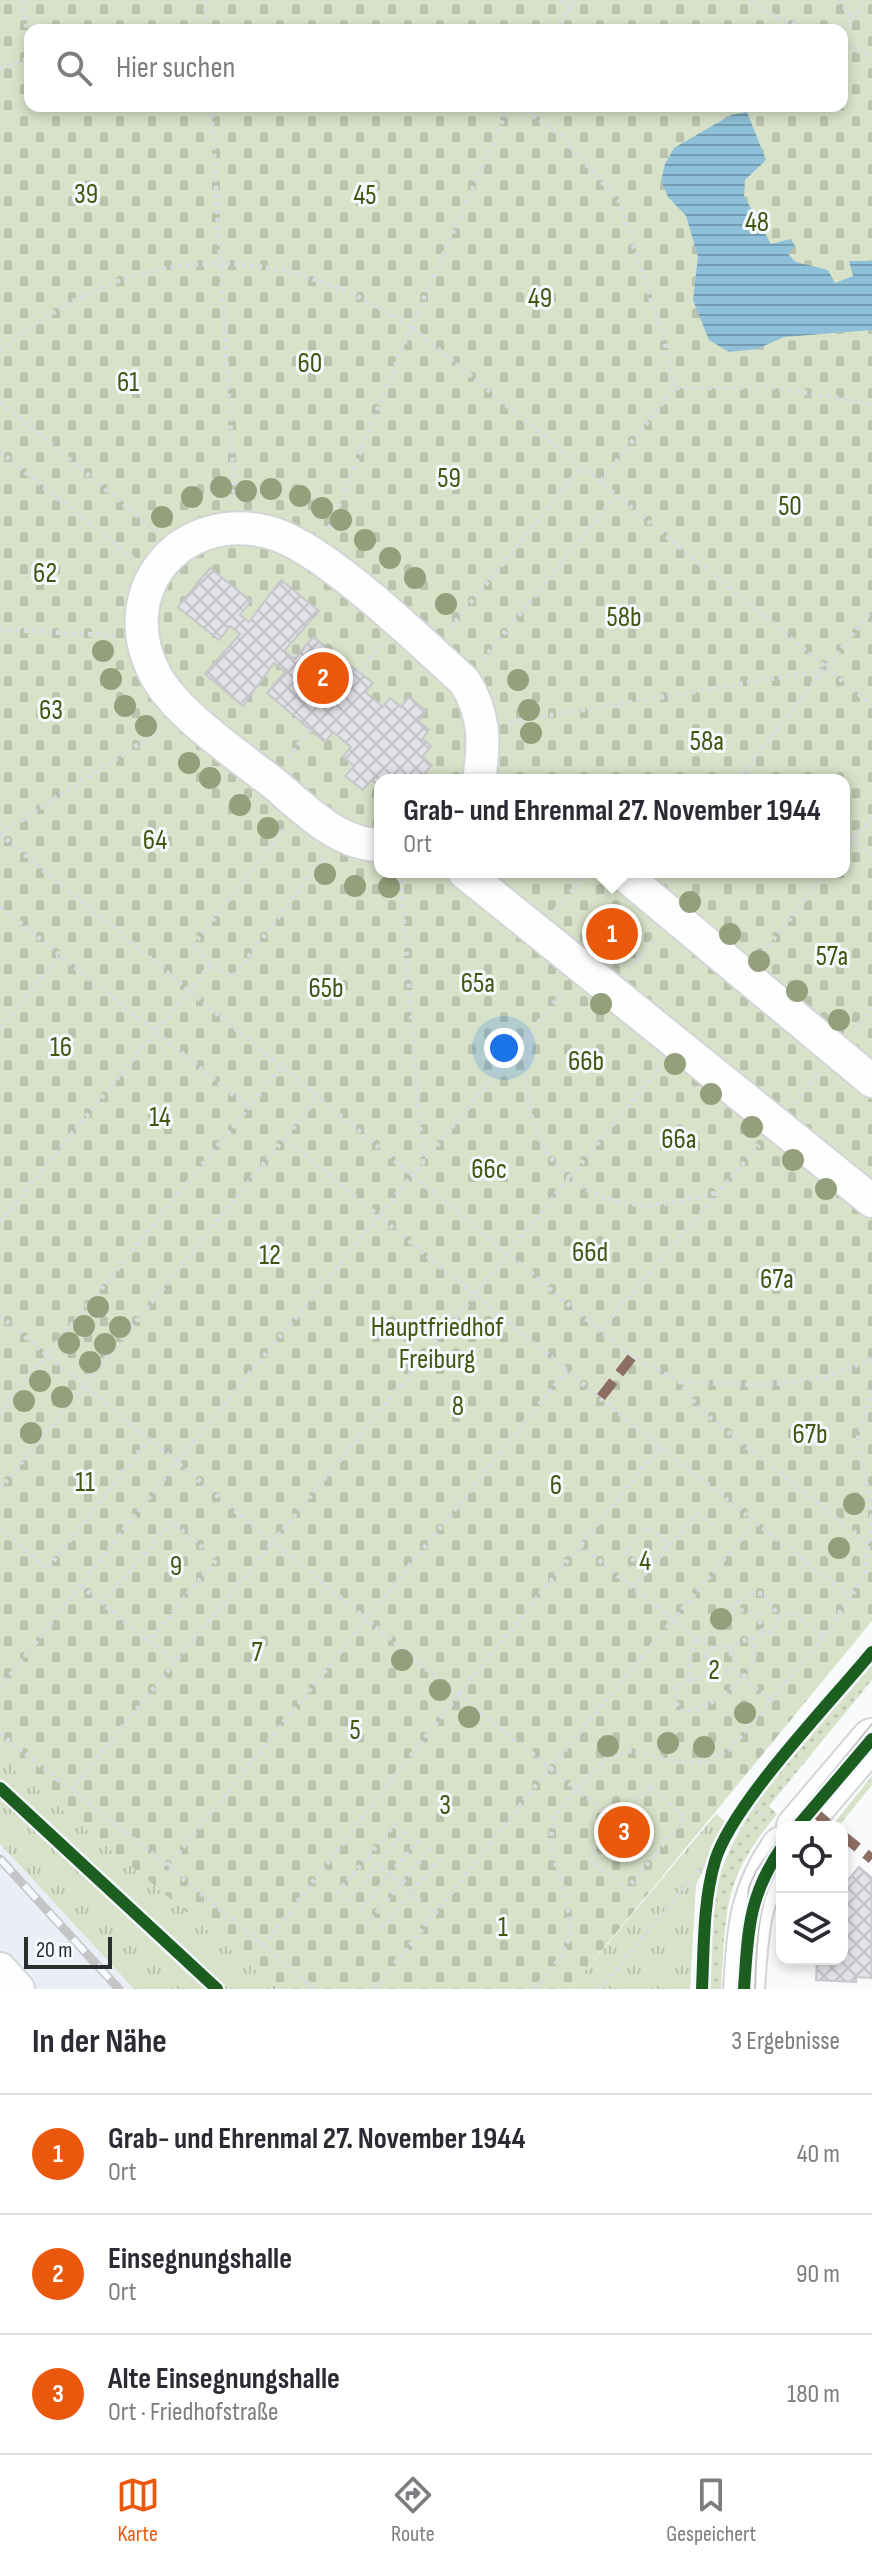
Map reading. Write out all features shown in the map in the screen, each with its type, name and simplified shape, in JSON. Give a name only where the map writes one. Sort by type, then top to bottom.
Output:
[{"type":"main road","points":[[802,1821],[872,1739]]},
{"type":"main road","points":[[744,1989],[753,1902],[763,1875],[776,1856]]},
{"type":"lane","points":[[374,843],[341,835],[301,807],[188,713],[157,677],[143,637],[141,608],[153,574],[176,548],[202,535],[237,528],[270,532],[318,555],[465,682],[477,702],[484,726],[487,774]]},
{"type":"lane","points":[[471,878],[872,1201]]},
{"type":"lane","points":[[628,878],[872,1081]]},
{"type":"lane","points":[[0,1969],[18,1989]]},
{"type":"path","points":[[22,0],[26,24]]},
{"type":"path","points":[[205,0],[207,24]]},
{"type":"path","points":[[561,0],[570,6]]},
{"type":"path","points":[[559,24],[576,0]]},
{"type":"path","points":[[750,0],[767,13],[794,24]]},
{"type":"path","points":[[839,0],[853,18]]},
{"type":"path","points":[[848,24],[867,0]]},
{"type":"path","points":[[848,46],[872,56]]},
{"type":"path","points":[[0,69],[24,60]]},
{"type":"path","points":[[211,112],[237,528]]},
{"type":"path","points":[[318,555],[411,327],[506,112]]},
{"type":"path","points":[[528,112],[560,135],[619,201],[665,343],[674,388],[601,481]]},
{"type":"path","points":[[0,351],[30,326],[74,298],[128,277],[219,261],[323,279],[369,299],[411,327],[581,468],[601,481],[615,497],[825,670],[872,705]]},
{"type":"path","points":[[674,388],[772,387],[872,404]]},
{"type":"path","points":[[0,402],[176,548]]},
{"type":"path","points":[[0,452],[153,574]]},
{"type":"path","points":[[431,651],[581,468]]},
{"type":"path","points":[[465,682],[615,497]]},
{"type":"path","points":[[742,774],[872,610]]},
{"type":"path","points":[[0,629],[143,637]]},
{"type":"path","points":[[484,726],[825,670]]},
{"type":"path","points":[[188,713],[0,834],[632,1357],[680,1382],[780,1383],[826,1377],[872,1359]]},
{"type":"path","points":[[301,807],[193,945],[210,965],[233,977],[341,835]]},
{"type":"path","points":[[850,844],[872,817]]},
{"type":"path","points":[[850,837],[872,856]]},
{"type":"path","points":[[400,878],[423,1164]]},
{"type":"path","points":[[537,932],[583,878]]},
{"type":"path","points":[[745,974],[822,878]]},
{"type":"path","points":[[0,907],[250,1108]]},
{"type":"path","points":[[612,992],[674,915]]},
{"type":"path","points":[[0,1028],[61,955]]},
{"type":"path","points":[[0,1222],[210,965]]},
{"type":"path","points":[[0,1688],[176,1463],[415,1177],[582,968]]},
{"type":"path","points":[[531,1034],[527,1087],[534,1125],[545,1152],[567,1179],[598,1196],[647,1205],[719,1192]]},
{"type":"path","points":[[71,1790],[678,1044]]},
{"type":"path","points":[[601,1329],[836,1051]]},
{"type":"path","points":[[0,1413],[281,1068]]},
{"type":"path","points":[[0,1489],[317,1098]]},
{"type":"path","points":[[285,1139],[660,1447],[851,1597]]},
{"type":"path","points":[[0,1316],[458,1695],[632,1833]]},
{"type":"path","points":[[168,1866],[567,1370]]},
{"type":"path","points":[[680,1382],[699,1409],[870,1545]]},
{"type":"path","points":[[535,1989],[561,1957],[572,1931],[563,1885],[549,1846],[555,1816],[575,1789],[605,1760],[630,1751],[683,1762],[707,1761],[730,1749],[824,1637],[865,1574],[872,1514],[858,1439],[872,1390]]},
{"type":"path","points":[[0,1529],[47,1569],[148,1440]]},
{"type":"path","points":[[263,1946],[458,1695],[660,1447]]},
{"type":"path","points":[[633,1587],[697,1514],[714,1527]]},
{"type":"path","points":[[102,1604],[171,1522],[217,1559],[149,1641]]},
{"type":"path","points":[[375,1989],[549,1769],[754,1523]]},
{"type":"path","points":[[647,1572],[625,1553],[647,1528],[670,1545]]},
{"type":"path","points":[[580,1545],[711,1648]]},
{"type":"path","points":[[81,1586],[175,1662]]},
{"type":"path","points":[[730,1608],[753,1593],[765,1594],[778,1616],[775,1630],[739,1642],[730,1650]]},
{"type":"path","points":[[730,1608],[757,1615],[764,1634]]},
{"type":"path","points":[[690,1678],[689,1660],[697,1639],[730,1625],[730,1608]]},
{"type":"path","points":[[778,1616],[796,1615],[824,1637]]},
{"type":"path","points":[[690,1678],[675,1687],[676,1703],[682,1711],[690,1713],[732,1691],[743,1678],[756,1659],[752,1638]]},
{"type":"path","points":[[718,1645],[730,1650],[735,1661],[732,1669],[717,1675],[710,1671],[706,1655],[711,1648],[718,1645]]},
{"type":"path","points":[[732,1669],[772,1701]]},
{"type":"path","points":[[690,1678],[693,1681],[702,1679],[710,1671]]},
{"type":"path","points":[[0,1734],[168,1866],[315,1989]]},
{"type":"path","points":[[650,1787],[685,1817],[627,1889],[590,1859],[603,1843],[619,1842],[632,1833],[638,1818],[635,1802],[650,1787]]},
{"type":"path","points":[[337,1893],[397,1822]]},
{"type":"path","points":[[347,1902],[407,1829]]},
{"type":"path","points":[[360,1911],[419,1839]]},
{"type":"path","points":[[366,1925],[430,1849]]},
{"type":"path","points":[[369,1857],[435,1914]]},
{"type":"path","points":[[381,1929],[440,1858]]},
{"type":"path","points":[[600,1989],[706,1862],[715,1860]]},
{"type":"shaded area","points":[[0,1844],[134,1989],[0,1989]]},
{"type":"green space","name":"Hauptfriedhof Freiburg","points":[[0,0],[872,0],[872,1621],[570,1989],[279,1989],[0,1758]]},
{"type":"green space","points":[[872,1663],[872,1680],[769,1806],[777,1814],[746,1858],[731,1896],[721,1989],[710,1989],[714,1904],[719,1878],[730,1849],[764,1792],[785,1764]]},
{"type":"green space","points":[[0,1758],[279,1989],[134,1989],[0,1844]]},
{"type":"green space","points":[[872,1776],[872,1785],[843,1821],[836,1821]]},
{"type":"green space","points":[[716,1814],[725,1821],[696,1886],[690,1989],[570,1989]]},
{"type":"water","points":[[747,112],[766,160],[745,180],[744,196],[771,244],[791,239],[795,246],[788,254],[796,262],[828,270],[835,283],[853,276],[849,261],[872,261],[872,330],[784,337],[757,349],[729,352],[709,340],[693,300],[698,257],[686,216],[668,197],[661,181],[665,164],[674,148],[731,115]]},
{"type":"building","points":[[210,568],[251,601],[240,615],[249,622],[281,580],[319,611],[284,651],[295,659],[313,637],[373,683],[365,692],[383,707],[390,698],[401,707],[409,697],[426,711],[418,721],[429,730],[422,739],[431,746],[422,757],[432,765],[424,774],[374,774],[374,782],[372,780],[363,790],[345,776],[354,766],[343,757],[351,747],[333,732],[325,742],[267,693],[285,672],[274,663],[243,706],[205,674],[240,634],[230,626],[219,640],[178,607]]},
{"type":"building","points":[[859,1867],[872,1878],[872,1978],[856,1977],[856,1982],[816,1980],[817,1965],[848,1965],[848,1880]]},
{"type":"tram line","points":[[793,1821],[872,1724]]},
{"type":"tram line","points":[[811,1821],[872,1750]]},
{"type":"tram line","points":[[739,1989],[749,1887],[776,1843]]},
{"type":"tram line","points":[[755,1989],[763,1907],[776,1871]]},
{"type":"railway","points":[[0,1859],[119,1989]]},
{"type":"marked path","points":[[601,1397],[632,1357]]},
{"type":"marked path","points":[[812,1810],[825,1821]]},
{"type":"marked path","points":[[848,1840],[872,1859]]},
{"type":"cycle path","points":[[702,1989],[708,1892],[715,1861],[725,1838],[761,1783],[872,1652]]},
{"type":"cycle path","points":[[802,1821],[872,1739]]},
{"type":"cycle path","points":[[0,1788],[217,1989]]},
{"type":"cycle path","points":[[744,1989],[749,1932],[756,1898],[776,1857]]},
{"type":"place","name":"Einsegnungshalle","points":[[323,678]]},
{"type":"place","name":"Grab- und Ehrenmal 27. November 1944","points":[[612,934]]},
{"type":"place","name":"Alte Einsegnungshalle","points":[[624,1832]]},
{"type":"park label","name":"39","points":[[86,194]]},
{"type":"park label","name":"45","points":[[365,195]]},
{"type":"park label","name":"48","points":[[757,222]]},
{"type":"park label","name":"49","points":[[540,298]]},
{"type":"park label","name":"60","points":[[310,363]]},
{"type":"park label","name":"61","points":[[128,382]]},
{"type":"park label","name":"59","points":[[449,478]]},
{"type":"park label","name":"50","points":[[790,506]]},
{"type":"park label","name":"62","points":[[45,573]]},
{"type":"park label","name":"58b","points":[[624,617]]},
{"type":"park label","name":"63","points":[[51,710]]},
{"type":"park label","name":"58a","points":[[707,741]]},
{"type":"park label","name":"64","points":[[155,840]]},
{"type":"park label","name":"57a","points":[[832,956]]},
{"type":"park label","name":"65a","points":[[478,983]]},
{"type":"park label","name":"65b","points":[[326,988]]},
{"type":"park label","name":"16","points":[[61,1047]]},
{"type":"park label","name":"66b","points":[[586,1061]]},
{"type":"park label","name":"14","points":[[160,1117]]},
{"type":"park label","name":"66a","points":[[679,1139]]},
{"type":"park label","name":"66c","points":[[489,1169]]},
{"type":"park label","name":"66d","points":[[590,1252]]},
{"type":"park label","name":"12","points":[[270,1255]]},
{"type":"park label","name":"67a","points":[[777,1279]]},
{"type":"park label","name":"8","points":[[458,1406]]},
{"type":"park label","name":"67b","points":[[810,1434]]},
{"type":"park label","name":"11","points":[[85,1482]]},
{"type":"park label","name":"6","points":[[556,1485]]},
{"type":"park label","name":"4","points":[[645,1561]]},
{"type":"park label","name":"9","points":[[176,1566]]},
{"type":"park label","name":"7","points":[[257,1652]]},
{"type":"park label","name":"2","points":[[714,1670]]},
{"type":"park label","name":"5","points":[[355,1730]]},
{"type":"park label","name":"3","points":[[445,1805]]},
{"type":"park label","name":"1","points":[[503,1927]]}]
